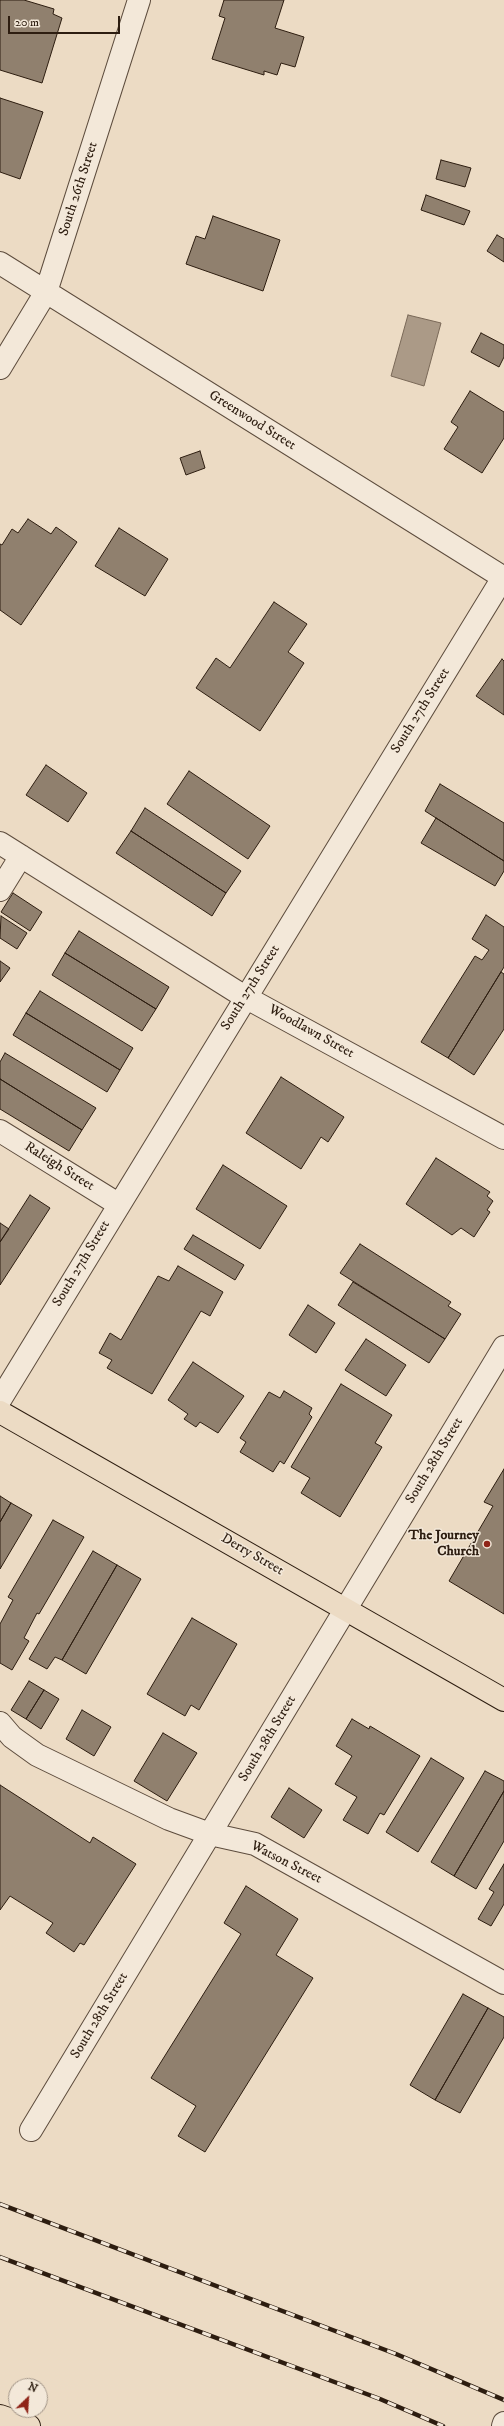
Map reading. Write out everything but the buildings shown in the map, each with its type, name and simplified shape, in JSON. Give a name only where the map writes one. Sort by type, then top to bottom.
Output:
[{"type":"main road","name":"Derry Street","points":[[0,1412],[346,1608],[504,1700]]},
{"type":"main road","points":[[0,2416],[29,2426]]},
{"type":"street","name":"South 26th Street","points":[[0,368],[46,292],[139,0]]},
{"type":"street","name":"Greenwood Street","points":[[0,263],[504,577]]},
{"type":"street","name":"South 27th Street","points":[[0,1400],[118,1204],[504,577]]},
{"type":"street","name":"Woodlawn Street","points":[[0,843],[246,997],[504,1138]]},
{"type":"street","points":[[0,890],[21,856]]},
{"type":"street","name":"Raleigh Street","points":[[0,1131],[118,1204]]},
{"type":"street","name":"South 28th Street","points":[[31,2130],[504,1347]]},
{"type":"street","name":"Watson Street","points":[[0,1723],[12,1737],[36,1755],[169,1819],[210,1834],[255,1844],[504,1983]]},
{"type":"shaded area","points":[[408,315],[441,323],[424,386],[391,376]]},
{"type":"railway","points":[[0,2204],[396,2354],[504,2400]]},
{"type":"railway","points":[[0,2257],[380,2399],[443,2426]]},
{"type":"place","name":"The Journey Church","points":[[487,1544]]}]
